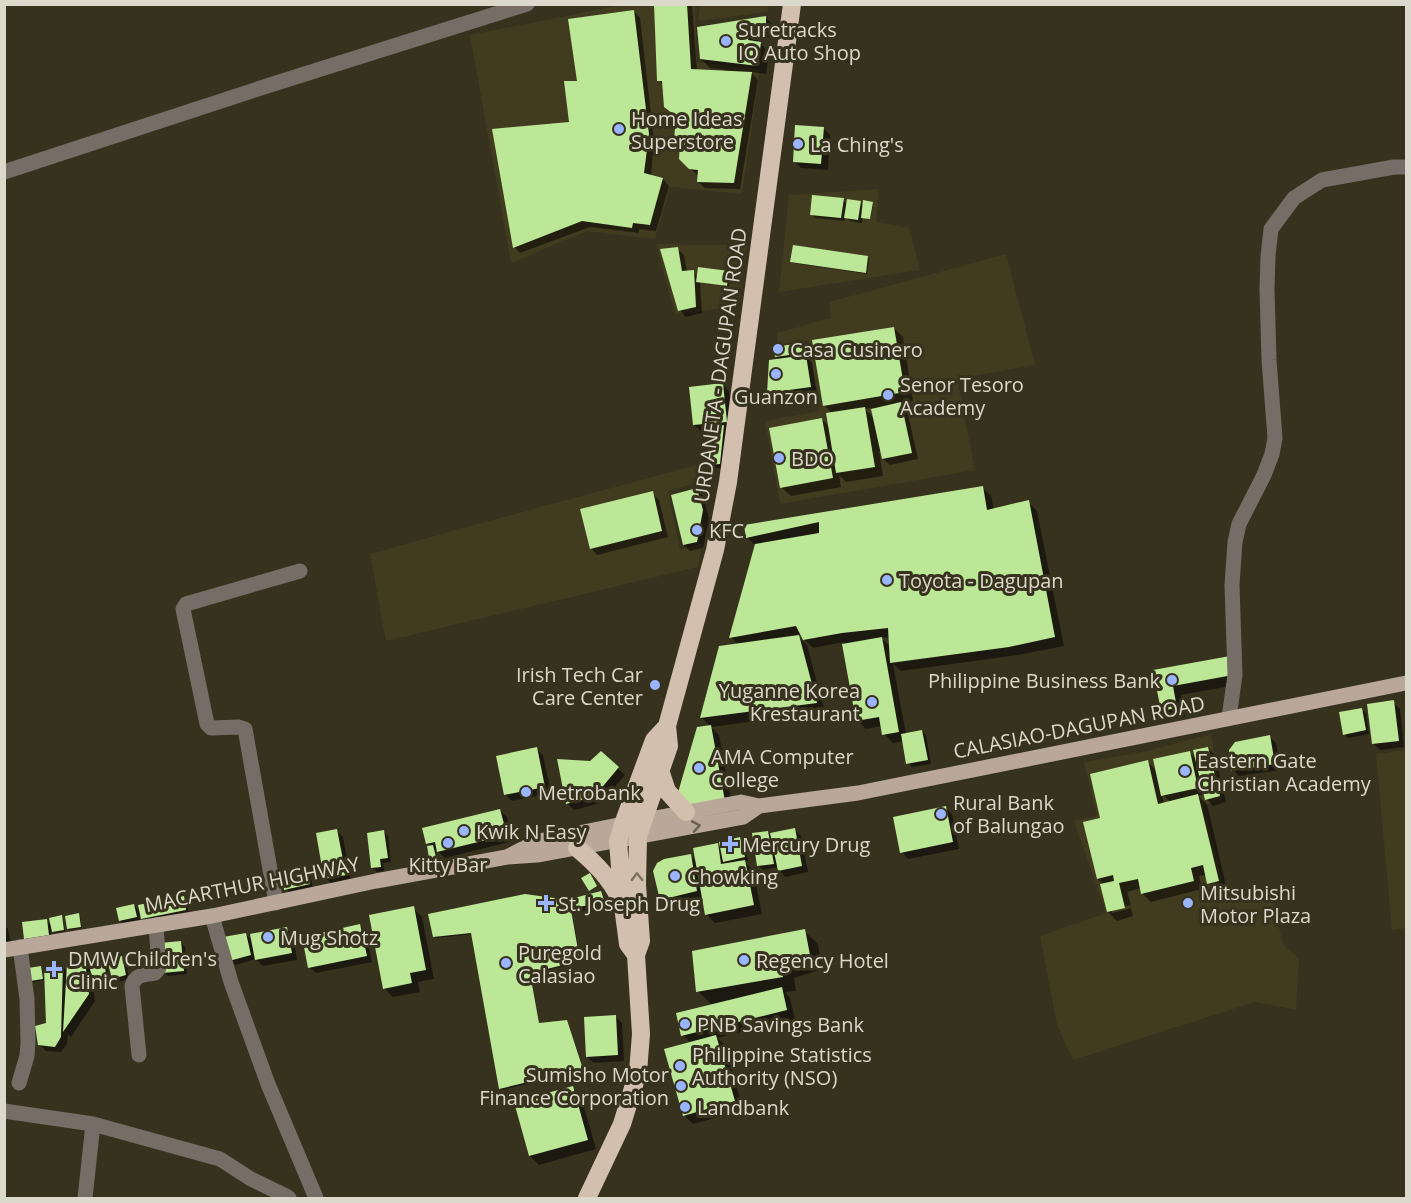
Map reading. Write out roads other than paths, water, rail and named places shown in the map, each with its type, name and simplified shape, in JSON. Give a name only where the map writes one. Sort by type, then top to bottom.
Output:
[{"type":"highway","name":"URDANETA - DAGUPAN ROAD","points":[[636,955],[641,941],[637,885],[641,828],[669,746],[667,726],[715,550],[728,482],[792,4]]},
{"type":"highway","name":"URDANETA - DAGUPAN ROAD","points":[[621,832],[654,740],[667,726]]},
{"type":"highway","points":[[661,773],[667,791],[686,812]]},
{"type":"highway","points":[[587,1198],[622,1124],[638,1072],[641,1034],[636,955],[627,944],[623,906],[621,832]]},
{"type":"highway","points":[[577,848],[605,874],[615,888],[623,906]]},
{"type":"main road","name":"CALASIAO-DAGUPAN ROAD","points":[[641,828],[686,812],[741,802],[759,806],[858,793],[1407,682]]},
{"type":"main road","name":"CALASIAO-DAGUPAN ROAD","points":[[641,828],[743,817],[759,806]]},
{"type":"main road","name":"MACARTHUR HIGHWAY","points":[[507,857],[544,840],[641,828]]},
{"type":"main road","name":"MACARTHUR HIGHWAY","points":[[4,950],[212,916],[376,881],[507,857],[537,855],[577,848],[621,832]]},
{"type":"street","points":[[4,172],[270,85],[483,11],[527,4]]},
{"type":"street","points":[[1229,718],[1235,675],[1232,585],[1235,542],[1239,524],[1264,475],[1275,438],[1269,360],[1267,289],[1271,229],[1294,198],[1322,180],[1394,167],[1407,167]]},
{"type":"street","points":[[276,903],[245,729],[239,727],[211,728],[207,724],[183,609],[186,604],[300,571]]},
{"type":"street","points":[[4,1111],[93,1124],[220,1159],[251,1179],[286,1197],[314,1194],[267,1084],[231,982],[212,916]]},
{"type":"street","points":[[139,1055],[132,986],[137,976],[155,973],[159,968],[156,925]]},
{"type":"street","points":[[19,1083],[27,1056],[28,1043],[27,999],[20,947]]},
{"type":"street","points":[[85,1198],[93,1124]]},
{"type":"place","name":"Suretracks IQ Auto Shop","points":[[726,41]]},
{"type":"place","name":"Home Ideas Superstore","points":[[619,129]]},
{"type":"place","name":"La Ching's","points":[[798,144]]},
{"type":"place","name":"Casa Cusinero","points":[[778,349]]},
{"type":"place","name":"Guanzon","points":[[776,374]]},
{"type":"place","name":"Senor Tesoro Academy","points":[[888,395]]},
{"type":"place","name":"BDO","points":[[779,458]]},
{"type":"place","name":"KFC","points":[[697,530]]},
{"type":"place","name":"Toyota - Dagupan","points":[[887,580]]},
{"type":"place","name":"Philippine Business Bank","points":[[1172,680]]},
{"type":"place","name":"Irish Tech Car Care Center","points":[[655,685]]},
{"type":"place","name":"Yuganne Korea Krestaurant","points":[[872,702]]},
{"type":"place","name":"AMA Computer College","points":[[699,768]]},
{"type":"place","name":"Eastern Gate Christian Academy","points":[[1185,771]]},
{"type":"place","name":"Metrobank","points":[[526,792]]},
{"type":"place","name":"Rural Bank of Balungao","points":[[941,814]]},
{"type":"place","name":"Kwik N Easy","points":[[464,831]]},
{"type":"place","name":"Kitty Bar","points":[[448,843]]},
{"type":"place","name":"Mercury Drug","points":[[730,844]]},
{"type":"place","name":"Chowking","points":[[675,876]]},
{"type":"place","name":"St. Joseph Drug","points":[[546,903]]},
{"type":"place","name":"Mitsubishi Motor Plaza","points":[[1188,903]]},
{"type":"place","name":"Mug Shotz","points":[[268,937]]},
{"type":"place","name":"Regency Hotel","points":[[744,960]]},
{"type":"place","name":"Puregold Calasiao","points":[[506,963]]},
{"type":"place","name":"DMW Children's Clinic","points":[[54,969]]},
{"type":"place","name":"PNB Savings Bank","points":[[685,1024]]},
{"type":"place","name":"Philippine Statistics Authority (NSO)","points":[[680,1066]]},
{"type":"place","name":"Sumisho Motor Finance Corporation","points":[[681,1086]]},
{"type":"place","name":"Landbank","points":[[685,1107]]}]
